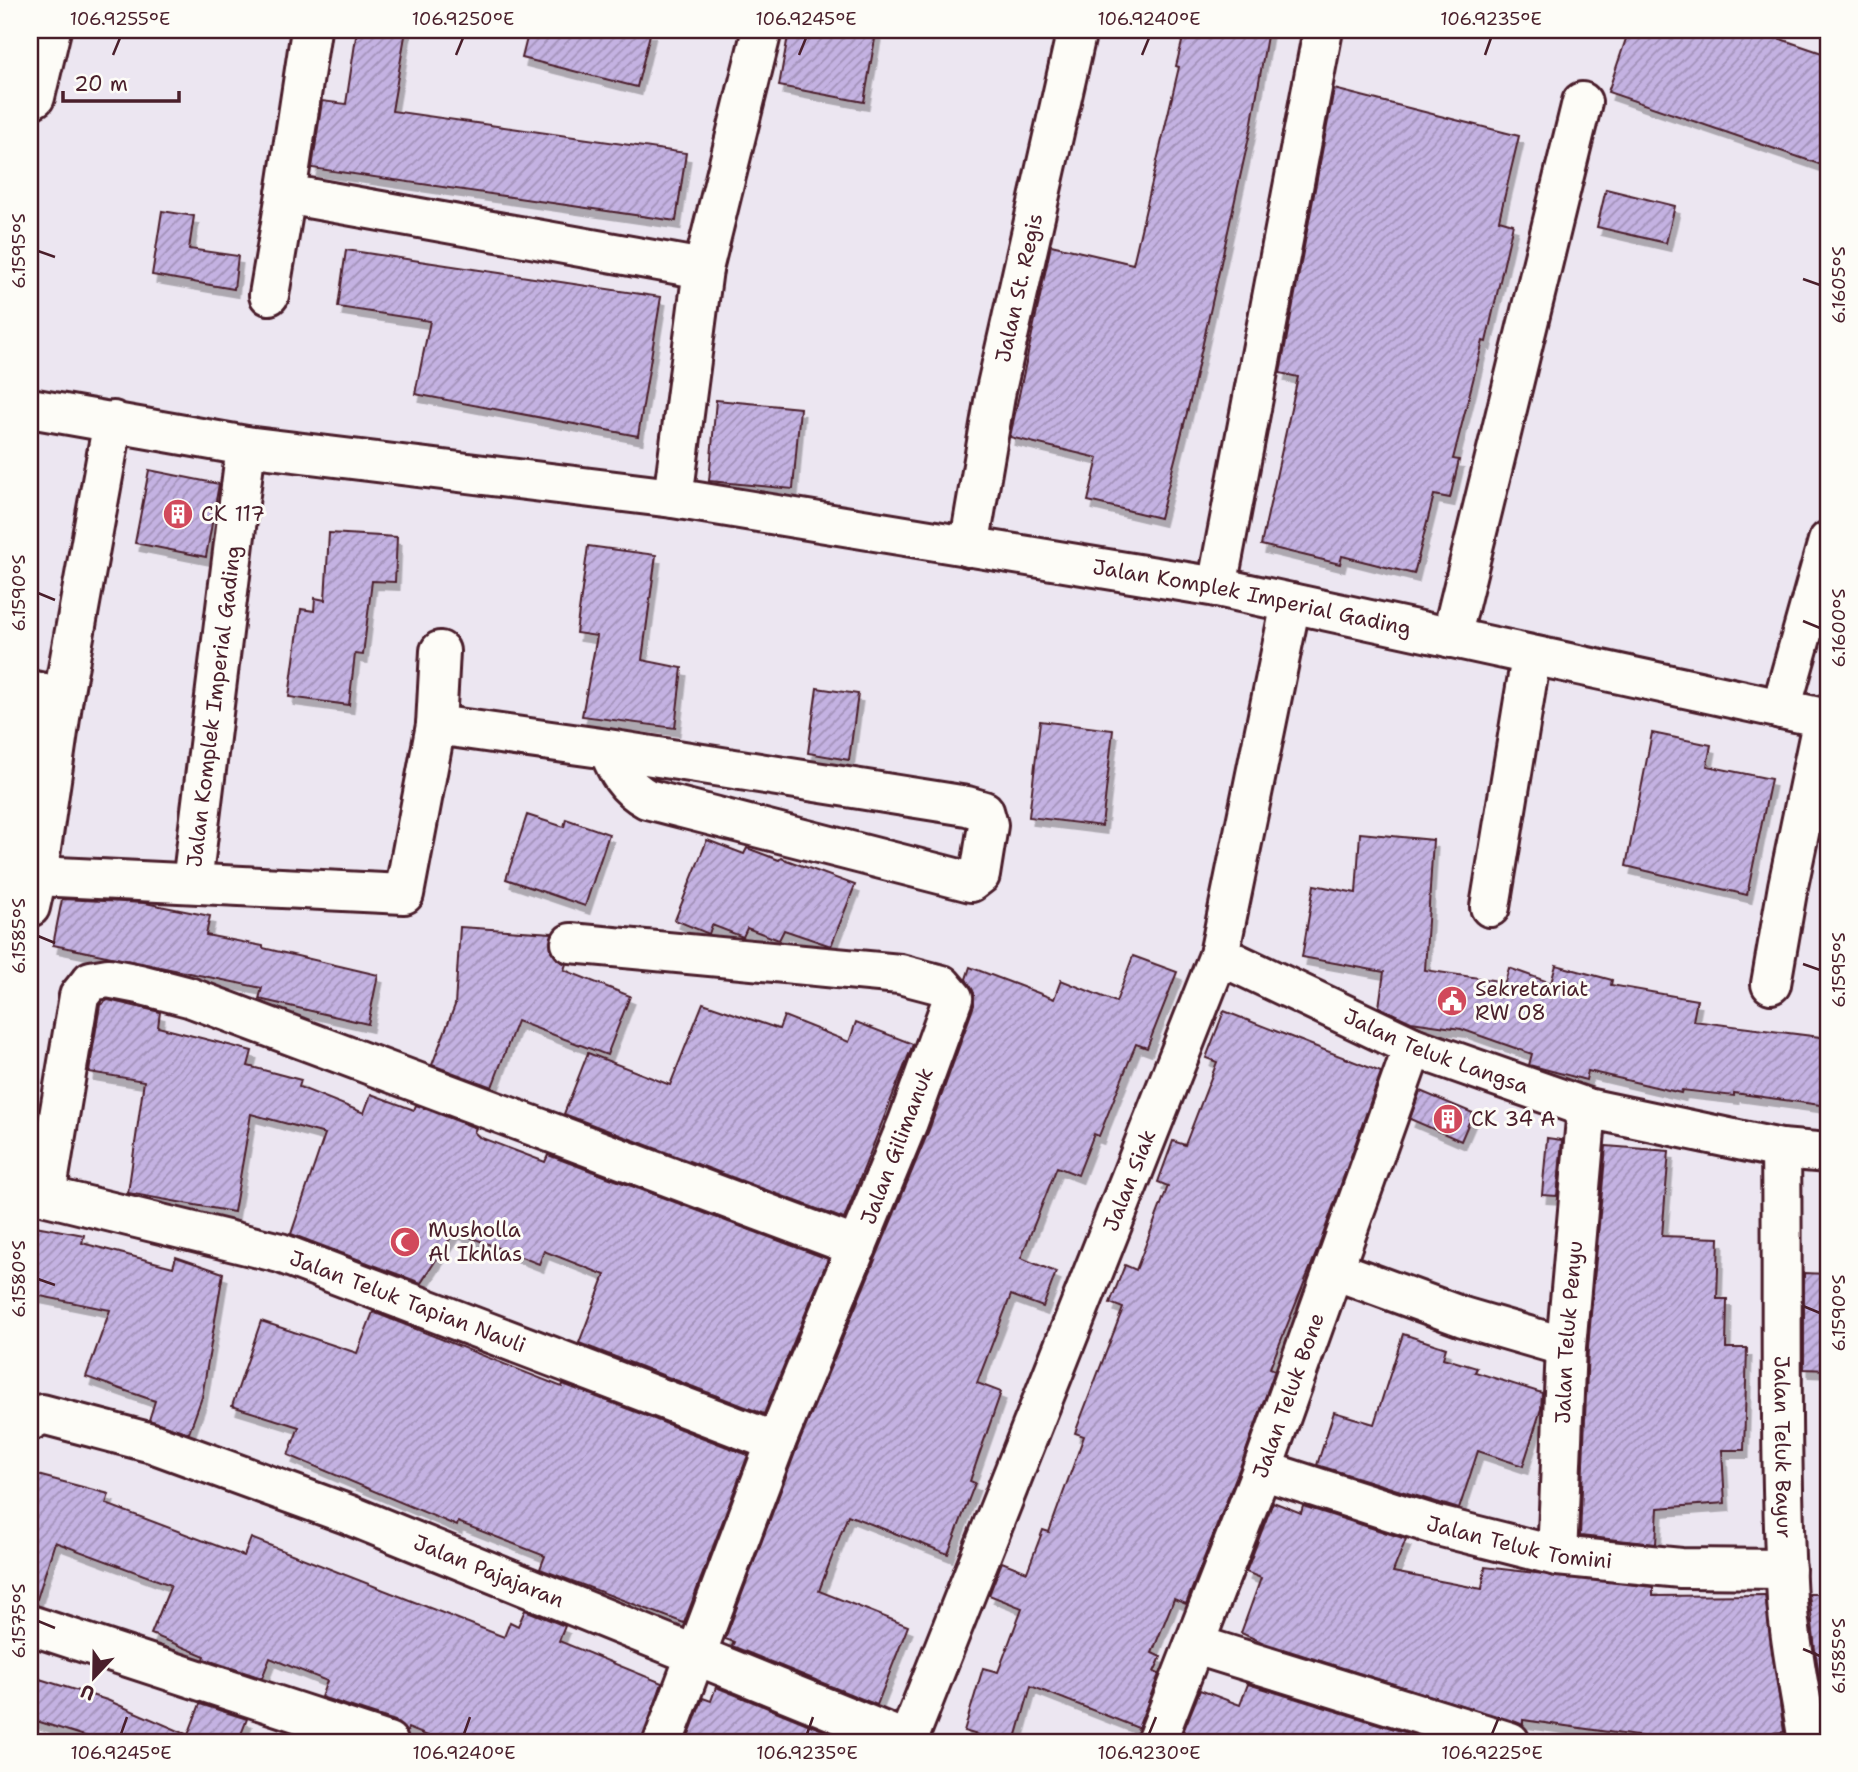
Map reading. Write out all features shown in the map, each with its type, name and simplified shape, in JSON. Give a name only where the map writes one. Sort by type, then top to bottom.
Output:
[{"type":"street","points":[[30,100],[35,97],[40,85],[51,30]]},
{"type":"street","points":[[269,295],[312,30]]},
{"type":"street","points":[[673,498],[704,270],[762,30]]},
{"type":"street","name":"Jalan St. Regis","points":[[969,547],[996,390],[1077,30]]},
{"type":"street","points":[[1217,587],[1323,30]]},
{"type":"street","points":[[1451,638],[1582,102]]},
{"type":"street","points":[[286,194],[704,270]]},
{"type":"street","name":"Jalan Komplek Imperial Gading","points":[[30,408],[246,446],[673,498],[1217,587],[1531,657],[1826,718]]},
{"type":"street","name":"Jalan Komplek Imperial Gading","points":[[113,421],[46,694],[34,892],[192,883],[404,894],[436,725],[440,651]]},
{"type":"street","name":"Jalan Komplek Imperial Gading","points":[[192,883],[246,446]]},
{"type":"street","points":[[1781,709],[1828,541]]},
{"type":"street","name":"Jalan Siak","points":[[908,1742],[1219,955],[1291,603]]},
{"type":"street","points":[[1490,907],[1531,657]]},
{"type":"street","points":[[1771,984],[1787,886],[1826,718]]},
{"type":"street","points":[[436,725],[608,749],[967,806],[984,811],[988,825],[981,875],[971,882],[647,799],[632,791],[619,774],[608,749]]},
{"type":"street","name":"Jalan Gilimanuk","points":[[571,943],[900,974],[942,985],[953,998],[908,1122],[776,1442],[663,1742]]},
{"type":"street","name":"Jalan Teluk Langsa","points":[[1219,955],[1413,1047],[1587,1108],[1781,1149],[1828,1153]]},
{"type":"street","points":[[38,1194],[79,996],[91,981],[108,978],[189,997],[857,1247]]},
{"type":"street","name":"Jalan Teluk Bone","points":[[1156,1742],[1262,1470],[1413,1047]]},
{"type":"street","name":"Jalan Teluk Penyu","points":[[1557,1556],[1566,1347],[1587,1108]]},
{"type":"street","name":"Jalan Teluk Bayur","points":[[1781,1149],[1783,1282],[1780,1383],[1787,1604],[1808,1742]]},
{"type":"street","name":"Jalan Teluk Tapian Nauli","points":[[38,1194],[280,1253],[776,1442]]},
{"type":"street","points":[[1334,1270],[1463,1317],[1566,1347]]},
{"type":"street","name":"Jalan Pajajaran","points":[[47,1419],[152,1443],[347,1514],[908,1742]]},
{"type":"street","name":"Jalan Teluk Tomini","points":[[1262,1470],[1438,1526],[1557,1556],[1681,1567],[1786,1569]]},
{"type":"street","points":[[30,1625],[388,1742]]},
{"type":"street","points":[[1196,1645],[1510,1742]]},
{"type":"building","points":[[357,30],[406,30],[392,111],[686,153],[676,221],[312,168],[322,101],[346,104]]},
{"type":"building","points":[[529,30],[651,30],[637,87],[522,58]]},
{"type":"building","points":[[789,30],[858,30],[876,33],[864,102],[779,86]]},
{"type":"building","points":[[1185,30],[1268,30],[1251,128],[1191,397],[1160,518],[1088,501],[1098,458],[1010,437],[1051,245],[1133,264],[1179,67],[1176,66]]},
{"type":"building","points":[[1629,30],[1754,30],[1828,55],[1828,167],[1608,92]]},
{"type":"building","points":[[1334,89],[1519,136],[1499,220],[1513,224],[1486,342],[1483,341],[1453,459],[1459,460],[1450,498],[1434,495],[1414,574],[1342,556],[1340,564],[1261,545],[1298,377],[1280,373]]},
{"type":"building","points":[[1606,189],[1675,206],[1666,243],[1597,227]]},
{"type":"building","points":[[162,211],[194,216],[189,249],[238,256],[234,289],[152,275]]},
{"type":"building","points":[[346,250],[661,297],[638,436],[415,394],[430,321],[338,307]]},
{"type":"building","points":[[716,400],[800,408],[793,489],[709,481]]},
{"type":"building","name":"CK 117","points":[[149,470],[219,484],[206,557],[135,543]]},
{"type":"building","points":[[329,533],[397,537],[395,582],[372,581],[363,655],[355,654],[349,705],[289,697],[301,609],[314,611],[315,598],[325,600]]},
{"type":"building","points":[[588,546],[656,555],[642,660],[682,668],[675,728],[582,716],[597,636],[576,633]]},
{"type":"building","points":[[817,688],[858,694],[849,760],[808,753]]},
{"type":"building","points":[[1040,721],[1113,730],[1102,826],[1029,817]]},
{"type":"building","points":[[1652,733],[1711,745],[1707,766],[1771,779],[1747,895],[1626,866]]},
{"type":"building","points":[[527,815],[564,827],[566,819],[609,834],[585,906],[506,879]]},
{"type":"building","points":[[1360,833],[1433,840],[1425,970],[1505,982],[1509,968],[1551,983],[1556,965],[1612,980],[1611,985],[1697,1000],[1693,1021],[1828,1038],[1828,1106],[1734,1093],[1734,1096],[1682,1090],[1681,1093],[1588,1071],[1586,1080],[1529,1065],[1532,1054],[1461,1029],[1411,1022],[1379,1007],[1384,972],[1302,957],[1314,885],[1356,893]]},
{"type":"building","points":[[707,840],[744,854],[747,848],[779,860],[781,858],[855,885],[831,946],[784,930],[779,940],[747,928],[743,937],[712,925],[709,934],[675,920]]},
{"type":"building","points":[[62,899],[145,903],[210,916],[206,935],[263,946],[378,975],[368,1024],[259,999],[262,988],[53,945]]},
{"type":"building","points":[[460,927],[552,933],[551,951],[558,960],[566,964],[564,970],[630,996],[607,1055],[517,1021],[492,1087],[432,1065],[455,1005]]},
{"type":"building","points":[[1133,956],[1177,972],[1147,1048],[1136,1044],[1099,1136],[1094,1134],[1078,1175],[1057,1167],[1021,1258],[1056,1272],[1043,1307],[1011,1295],[977,1383],[1001,1392],[970,1481],[975,1483],[948,1554],[848,1515],[819,1591],[908,1626],[877,1705],[732,1646],[734,1642],[725,1639],[796,1450],[929,1130],[974,1005],[974,993],[966,979],[970,967],[1054,999],[1061,980],[1116,1002]]},
{"type":"building","points":[[108,1000],[160,1012],[158,1027],[252,1051],[248,1066],[301,1080],[299,1087],[364,1113],[371,1094],[414,1110],[416,1105],[476,1128],[474,1132],[479,1137],[545,1162],[548,1155],[828,1259],[764,1414],[579,1343],[605,1275],[544,1251],[539,1264],[455,1231],[421,1283],[291,1234],[325,1134],[251,1114],[234,1212],[128,1193],[144,1081],[89,1072],[100,1005]]},
{"type":"building","points":[[703,1003],[779,1029],[784,1016],[849,1042],[856,1022],[913,1044],[844,1219],[564,1114],[588,1053],[670,1085]]},
{"type":"building","points":[[1224,1011],[1381,1072],[1319,1246],[1270,1368],[1275,1370],[1242,1462],[1186,1604],[1174,1599],[1152,1653],[1161,1657],[1154,1672],[1159,1674],[1138,1728],[1031,1686],[1015,1742],[1002,1742],[964,1731],[983,1668],[998,1672],[1022,1608],[989,1595],[1002,1562],[1027,1572],[1043,1530],[1049,1532],[1084,1436],[1075,1433],[1123,1308],[1110,1303],[1125,1265],[1136,1270],[1168,1186],[1158,1182],[1173,1141],[1185,1145],[1217,1062],[1206,1058]]},
{"type":"building","name":"CK 34 A","points":[[1420,1091],[1473,1113],[1461,1141],[1410,1119]]},
{"type":"building","points":[[1547,1138],[1562,1140],[1557,1196],[1542,1195]]},
{"type":"building","points":[[1606,1146],[1669,1151],[1662,1236],[1719,1238],[1717,1299],[1727,1299],[1726,1348],[1747,1348],[1744,1450],[1722,1450],[1725,1503],[1658,1508],[1656,1544],[1580,1536],[1588,1348]]},
{"type":"building","points":[[30,1225],[84,1235],[82,1243],[173,1267],[176,1257],[223,1273],[202,1397],[189,1433],[149,1420],[155,1401],[86,1377],[110,1310],[30,1294]]},
{"type":"building","points":[[1804,1273],[1828,1274],[1828,1370],[1804,1369]]},
{"type":"building","points":[[373,1312],[562,1387],[563,1384],[748,1455],[684,1623],[540,1569],[545,1556],[458,1522],[457,1526],[288,1455],[299,1427],[232,1406],[261,1321],[357,1353]]},
{"type":"building","points":[[1403,1334],[1446,1348],[1443,1358],[1477,1368],[1475,1372],[1542,1393],[1541,1409],[1523,1466],[1478,1451],[1459,1509],[1317,1465],[1334,1412],[1374,1424]]},
{"type":"building","points":[[30,1473],[109,1494],[106,1504],[244,1556],[251,1538],[504,1637],[510,1622],[518,1626],[525,1610],[565,1626],[559,1641],[662,1683],[642,1742],[443,1742],[408,1728],[407,1733],[395,1721],[321,1697],[327,1681],[270,1658],[262,1678],[204,1659],[205,1656],[151,1634],[171,1585],[55,1542],[37,1599],[30,1598]]},
{"type":"building","points":[[1273,1502],[1301,1513],[1303,1506],[1406,1539],[1393,1572],[1482,1589],[1485,1567],[1653,1587],[1653,1596],[1765,1595],[1784,1732],[1679,1742],[1523,1720],[1523,1725],[1264,1643],[1241,1633],[1261,1578],[1246,1572]]},
{"type":"building","points":[[1809,1594],[1828,1594],[1828,1726],[1815,1650]]},
{"type":"building","points":[[30,1676],[107,1700],[188,1735],[200,1704],[247,1719],[238,1742],[104,1742],[30,1719]]},
{"type":"building","points":[[1248,1684],[1437,1742],[1179,1742],[1200,1690],[1240,1705]]},
{"type":"building","points":[[716,1687],[852,1742],[686,1742],[703,1698],[711,1701]]},
{"type":"place","name":"CK 117","points":[[178,514]]},
{"type":"place","name":"Sekretariat RW 08","points":[[1452,1001]]},
{"type":"place","name":"CK 34 A","points":[[1448,1119]]},
{"type":"place","name":"Musholla Al Ikhlas","points":[[405,1242]]}]
